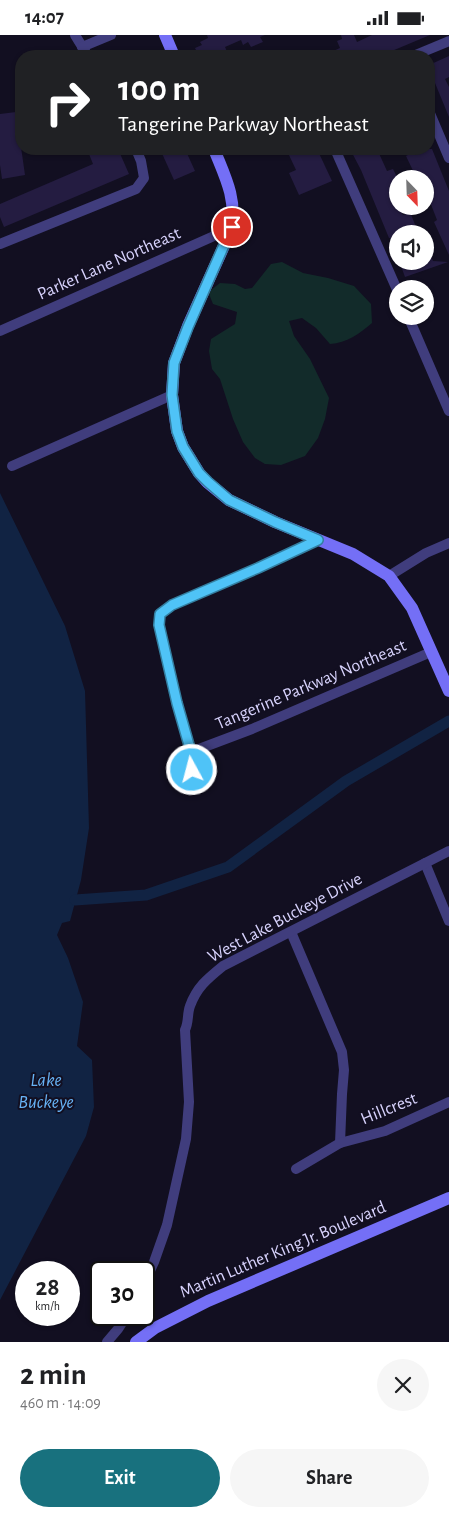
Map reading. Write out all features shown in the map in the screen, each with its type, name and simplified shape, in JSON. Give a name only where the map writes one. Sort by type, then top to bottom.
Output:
[{"type":"street","points":[[75,35],[84,50]]},
{"type":"street","points":[[82,47],[111,35]]},
{"type":"street","points":[[165,35],[171,50]]},
{"type":"street","points":[[427,50],[449,41]]},
{"type":"street","points":[[435,125],[449,158]]},
{"type":"street","points":[[0,243],[136,189],[144,178],[138,155]]},
{"type":"street","points":[[216,155],[234,210],[232,227],[174,363],[172,395],[177,431],[183,447],[191,462],[208,482],[238,505],[353,554],[389,576],[412,608],[449,691]]},
{"type":"street","points":[[338,155],[393,280]]},
{"type":"street","name":"Parker Lane Northeast","points":[[0,331],[232,227]]},
{"type":"street","points":[[412,325],[449,411]]},
{"type":"street","points":[[12,467],[172,395]]},
{"type":"street","points":[[192,770],[191,752],[177,703],[159,625],[160,614],[172,605],[318,540]]},
{"type":"street","points":[[389,576],[426,553],[449,543]]},
{"type":"street","name":"Tangerine Parkway Northeast","points":[[191,752],[252,729],[432,651]]},
{"type":"street","name":"West Lake Buckeye Drive","points":[[154,1261],[167,1225],[186,1139],[188,1103],[185,1029],[194,994],[209,977],[223,966],[449,851]]},
{"type":"street","points":[[425,863],[449,921]]},
{"type":"street","points":[[291,932],[342,1052],[344,1070],[340,1143]]},
{"type":"street","name":"Hillcrest","points":[[296,1169],[340,1143],[385,1131],[449,1102]]},
{"type":"street","name":"Martin Luther King Jr. Boulevard","points":[[136,1342],[162,1324],[208,1301],[449,1198]]},
{"type":"street","points":[[107,1342],[120,1326]]},
{"type":"green space","points":[[282,262],[303,273],[354,286],[371,304],[372,323],[342,342],[330,344],[316,328],[302,318],[289,321],[294,336],[310,359],[329,398],[325,419],[318,438],[305,456],[281,465],[265,464],[255,458],[243,442],[233,419],[220,379],[212,369],[209,351],[211,339],[235,324],[237,312],[213,304],[209,294],[220,283],[235,284],[245,289],[252,288],[271,264]]},
{"type":"water","name":"Lake Buckeye","points":[[0,493],[65,626],[85,691],[89,828],[81,880],[70,921],[62,923],[57,935],[68,958],[83,1002],[77,1046],[92,1060],[94,1107],[86,1136],[20,1261],[15,1261],[15,1271],[0,1300]]},
{"type":"building","points":[[207,35],[265,35],[260,37],[263,42],[251,47],[248,42],[243,45],[241,40],[225,47],[226,50],[196,50],[195,48],[202,45],[200,42],[208,38]]},
{"type":"building","points":[[341,35],[354,35],[357,42],[372,35],[430,35],[394,50],[336,50],[340,48],[337,41],[342,39]]},
{"type":"building","points":[[449,56],[449,77],[445,79],[449,87],[449,117],[435,83],[435,62]]},
{"type":"building","points":[[15,112],[15,155],[22,155],[25,175],[2,179],[0,165],[0,114]]},
{"type":"building","points":[[89,155],[121,155],[129,174],[4,227],[0,217],[0,204],[93,164]]},
{"type":"building","points":[[163,155],[188,155],[195,171],[174,180]]},
{"type":"building","points":[[289,155],[320,155],[332,181],[299,195],[289,173],[296,170]]},
{"type":"building","points":[[353,155],[380,155],[387,171],[389,170],[389,215],[411,215],[415,225],[389,225],[389,238]]},
{"type":"building","points":[[434,155],[449,191],[449,255],[434,222],[437,220],[434,212],[434,170],[413,170],[406,156]]},
{"type":"building","points":[[434,261],[448,262],[434,267]]},
{"type":"building","points":[[402,270],[425,270],[405,277]]},
{"type":"waterway","points":[[75,900],[146,895],[228,867],[346,781],[449,721]]},
{"type":"route","points":[[192,770],[191,752],[177,703],[159,625],[160,614],[172,605],[318,540],[229,500],[199,473],[183,447],[177,431],[172,395],[174,363],[232,227]]}]
